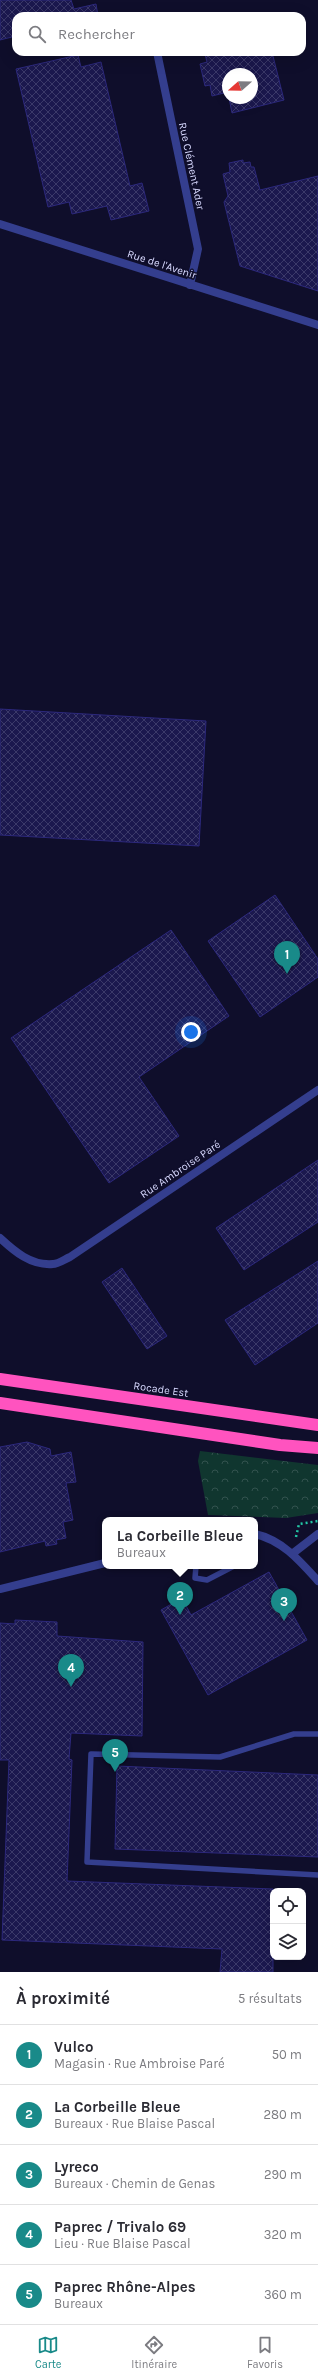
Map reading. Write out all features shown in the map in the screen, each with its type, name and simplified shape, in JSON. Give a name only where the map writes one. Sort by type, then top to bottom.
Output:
[{"type":"highway","name":"Rocade Est","points":[[0,1379],[318,1425]]},
{"type":"highway","points":[[0,1403],[280,1445],[318,1448]]},
{"type":"street","name":"Rue Clément Ader","points":[[158,56],[198,249],[190,285]]},
{"type":"street","name":"Rue de l'Avenir","points":[[0,224],[318,325]]},
{"type":"street","name":"Rue Ambroise Paré","points":[[0,1238],[19,1255],[38,1262],[54,1264],[70,1257],[318,1090]]},
{"type":"street","points":[[292,1554],[318,1534]]},
{"type":"street","points":[[258,1535],[270,1537],[292,1554],[318,1582]]},
{"type":"street","points":[[0,1589],[102,1564]]},
{"type":"lane","points":[[196,1569],[195,1578],[207,1580],[228,1569]]},
{"type":"lane","points":[[318,1734],[294,1734],[220,1758],[91,1754],[88,1862],[318,1875]]},
{"type":"green space","points":[[200,1451],[318,1465],[318,1513],[286,1518],[208,1515],[198,1461]]},
{"type":"building","points":[[0,0],[71,0],[74,9],[96,4],[97,12],[12,12],[12,37],[0,40]]},
{"type":"building","points":[[74,56],[78,56],[81,67],[101,62],[130,186],[142,183],[149,211],[111,220],[107,206],[72,214],[69,202],[48,207],[16,69]]},
{"type":"building","points":[[206,56],[273,56],[284,100],[232,113],[230,104],[258,104],[258,68],[222,68],[222,94],[212,96],[210,85],[205,86],[200,64],[207,62]]},
{"type":"building","points":[[243,160],[243,163],[250,162],[251,167],[254,167],[260,190],[318,176],[318,291],[240,266],[224,202],[228,196],[223,174],[230,172],[229,163]]},
{"type":"building","points":[[0,709],[206,721],[199,846],[0,835]]},
{"type":"building","points":[[275,895],[318,959],[318,977],[260,1017],[208,941]]},
{"type":"building","points":[[171,930],[229,1016],[139,1077],[179,1136],[109,1183],[11,1038]]},
{"type":"building","points":[[318,1160],[318,1222],[244,1270],[216,1228]]},
{"type":"building","points":[[318,1261],[318,1323],[255,1365],[225,1320]]},
{"type":"building","points":[[122,1268],[167,1336],[147,1349],[102,1282]]},
{"type":"building","points":[[27,1442],[50,1449],[51,1456],[71,1452],[76,1482],[66,1483],[73,1520],[63,1522],[66,1538],[56,1540],[57,1544],[46,1546],[45,1541],[0,1552],[0,1447]]},
{"type":"building","points":[[269,1572],[307,1640],[208,1695],[161,1610],[182,1598],[191,1615]]},
{"type":"building","points":[[15,1620],[57,1622],[57,1636],[143,1642],[142,1736],[71,1733],[69,1759],[72,1760],[67,1881],[270,1889],[270,1960],[273,1960],[273,1972],[220,1972],[222,1949],[2,1940],[9,1760],[0,1760],[0,1623],[15,1624]]},
{"type":"building","points":[[117,1766],[318,1775],[318,1857],[115,1849]]},
{"type":"place","name":"Vulco","points":[[287,974]]},
{"type":"place","name":"La Corbeille Bleue","points":[[180,1615]]},
{"type":"place","name":"Lyreco","points":[[284,1621]]},
{"type":"place","name":"Paprec / Trivalo 69","points":[[71,1687]]},
{"type":"place","name":"Paprec Rhône-Alpes","points":[[115,1772]]}]
